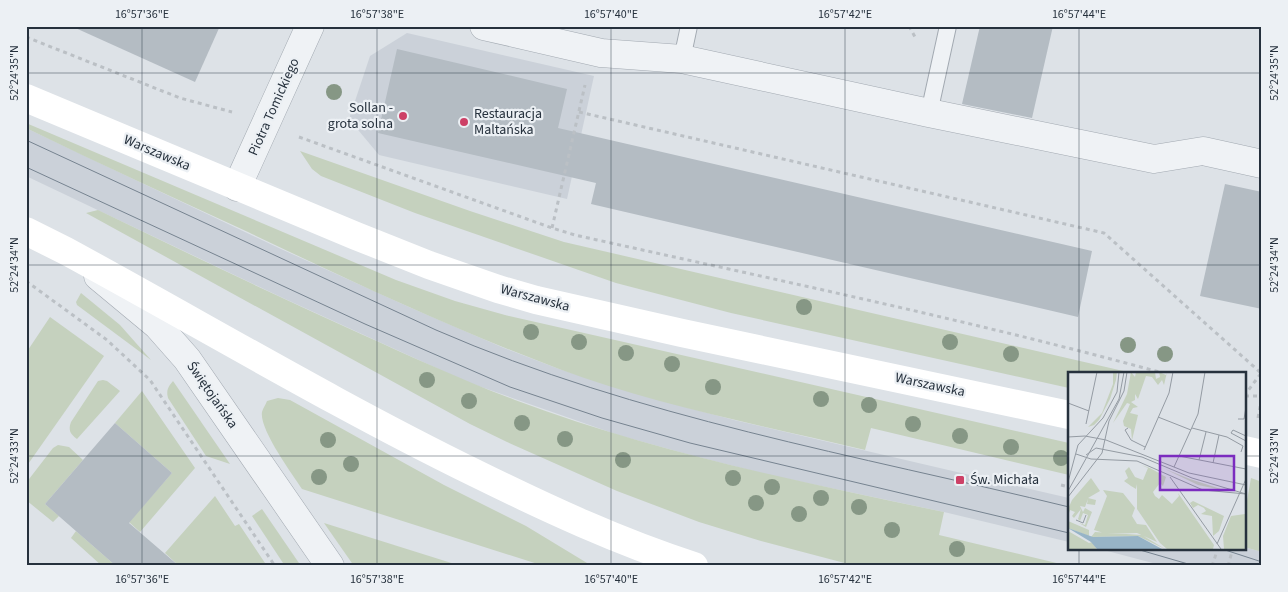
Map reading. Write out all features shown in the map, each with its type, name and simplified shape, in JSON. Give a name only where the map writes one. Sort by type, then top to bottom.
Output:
[{"type":"main road","name":"Warszawska","points":[[26,98],[429,265],[536,300],[682,333],[1068,414]]},
{"type":"main road","points":[[26,231],[66,251],[416,444],[540,505],[618,538],[694,566]]},
{"type":"street","name":"Piotra Tomickiego","points":[[237,187],[310,26]]},
{"type":"street","points":[[484,26],[601,53],[682,59],[929,114],[1154,159],[1203,151],[1262,164]]},
{"type":"street","name":"Świętojańska","points":[[66,251],[157,325],[187,359],[330,566]]},
{"type":"lane","points":[[682,59],[690,26]]},
{"type":"lane","points":[[929,114],[948,26]]},
{"type":"path","points":[[26,37],[180,98],[236,114]]},
{"type":"path","points":[[552,228],[579,112],[591,50]]},
{"type":"path","points":[[579,112],[1104,234],[1261,372],[1246,393]]},
{"type":"path","points":[[297,136],[575,235],[1025,337],[1158,372]]},
{"type":"path","points":[[26,281],[107,340],[150,380],[276,566]]},
{"type":"path","points":[[1246,396],[1262,396],[1257,423]]},
{"type":"path","points":[[1061,485],[1068,487]]},
{"type":"path","points":[[1212,566],[1217,550]]},
{"type":"path","points":[[1228,566],[1232,550]]},
{"type":"shaded area","points":[[407,33],[594,76],[567,199],[379,155],[349,119],[370,56]]},
{"type":"shaded area","points":[[26,128],[281,249],[409,307],[504,348],[559,369],[734,420],[1068,498],[1068,542],[944,512],[769,475],[694,456],[618,435],[467,382],[283,298],[26,176]]},
{"type":"shaded area","points":[[1246,548],[1262,552],[1262,566],[1164,566],[1104,550],[1246,550]]},
{"type":"green space","points":[[26,123],[396,280],[455,301],[505,315],[1068,443],[1068,475],[871,428],[865,450],[710,414],[596,382],[480,338],[441,321],[26,128]]},
{"type":"green space","points":[[300,151],[564,242],[1128,372],[1068,372],[1068,388],[731,313],[616,283],[415,213],[321,176],[312,169]]},
{"type":"green space","points":[[98,210],[328,319],[437,368],[515,400],[567,419],[674,450],[782,477],[944,512],[939,535],[1069,566],[856,566],[761,541],[699,522],[617,491],[470,424],[86,213]]},
{"type":"green space","points":[[81,293],[120,325],[151,360],[77,305],[76,302]]},
{"type":"green space","points":[[50,317],[104,356],[26,467],[26,353]]},
{"type":"green space","points":[[103,380],[120,391],[77,439],[70,432],[71,422],[98,381]]},
{"type":"green space","points":[[173,381],[230,464],[206,456],[168,398],[168,389]]},
{"type":"green space","points":[[142,391],[195,468],[140,532],[129,522],[172,473],[115,423]]},
{"type":"green space","points":[[278,398],[290,400],[444,485],[526,526],[592,566],[544,566],[302,489],[277,451],[262,420],[262,412],[267,401]]},
{"type":"green space","points":[[58,445],[69,447],[83,460],[45,504],[59,516],[53,522],[26,500],[26,483],[53,448]]},
{"type":"green space","points":[[1251,478],[1262,482],[1262,552],[1246,548],[1246,507]]},
{"type":"green space","points":[[215,496],[235,526],[239,524],[267,566],[179,566],[165,553]]},
{"type":"green space","points":[[262,509],[301,566],[285,566],[252,516]]},
{"type":"green space","points":[[324,523],[461,566],[354,566]]},
{"type":"green space","points":[[76,531],[116,566],[102,566],[71,538]]},
{"type":"building","points":[[71,26],[220,26],[195,82]]},
{"type":"building","points":[[980,26],[1053,26],[1032,118],[962,104]]},
{"type":"building","points":[[397,49],[567,89],[558,128],[1092,251],[1078,317],[591,204],[596,183],[378,133]]},
{"type":"building","points":[[1225,184],[1262,192],[1262,309],[1200,296]]},
{"type":"building","points":[[115,423],[172,473],[129,523],[179,566],[116,566],[45,504]]},
{"type":"tram line","points":[[26,140],[436,330],[512,361],[669,411],[748,432],[1068,507]]},
{"type":"tram line","points":[[26,167],[365,324],[510,387],[602,418],[690,443],[1068,533]]},
{"type":"tram line","points":[[1140,550],[1195,566]]},
{"type":"tram line","points":[[1225,550],[1262,562]]},
{"type":"place","name":"Sollan - grota solna","points":[[403,116]]},
{"type":"place","name":"Restauracja Maltańska","points":[[464,122]]},
{"type":"place","name":"Św. Michała","points":[[960,480]]}]
